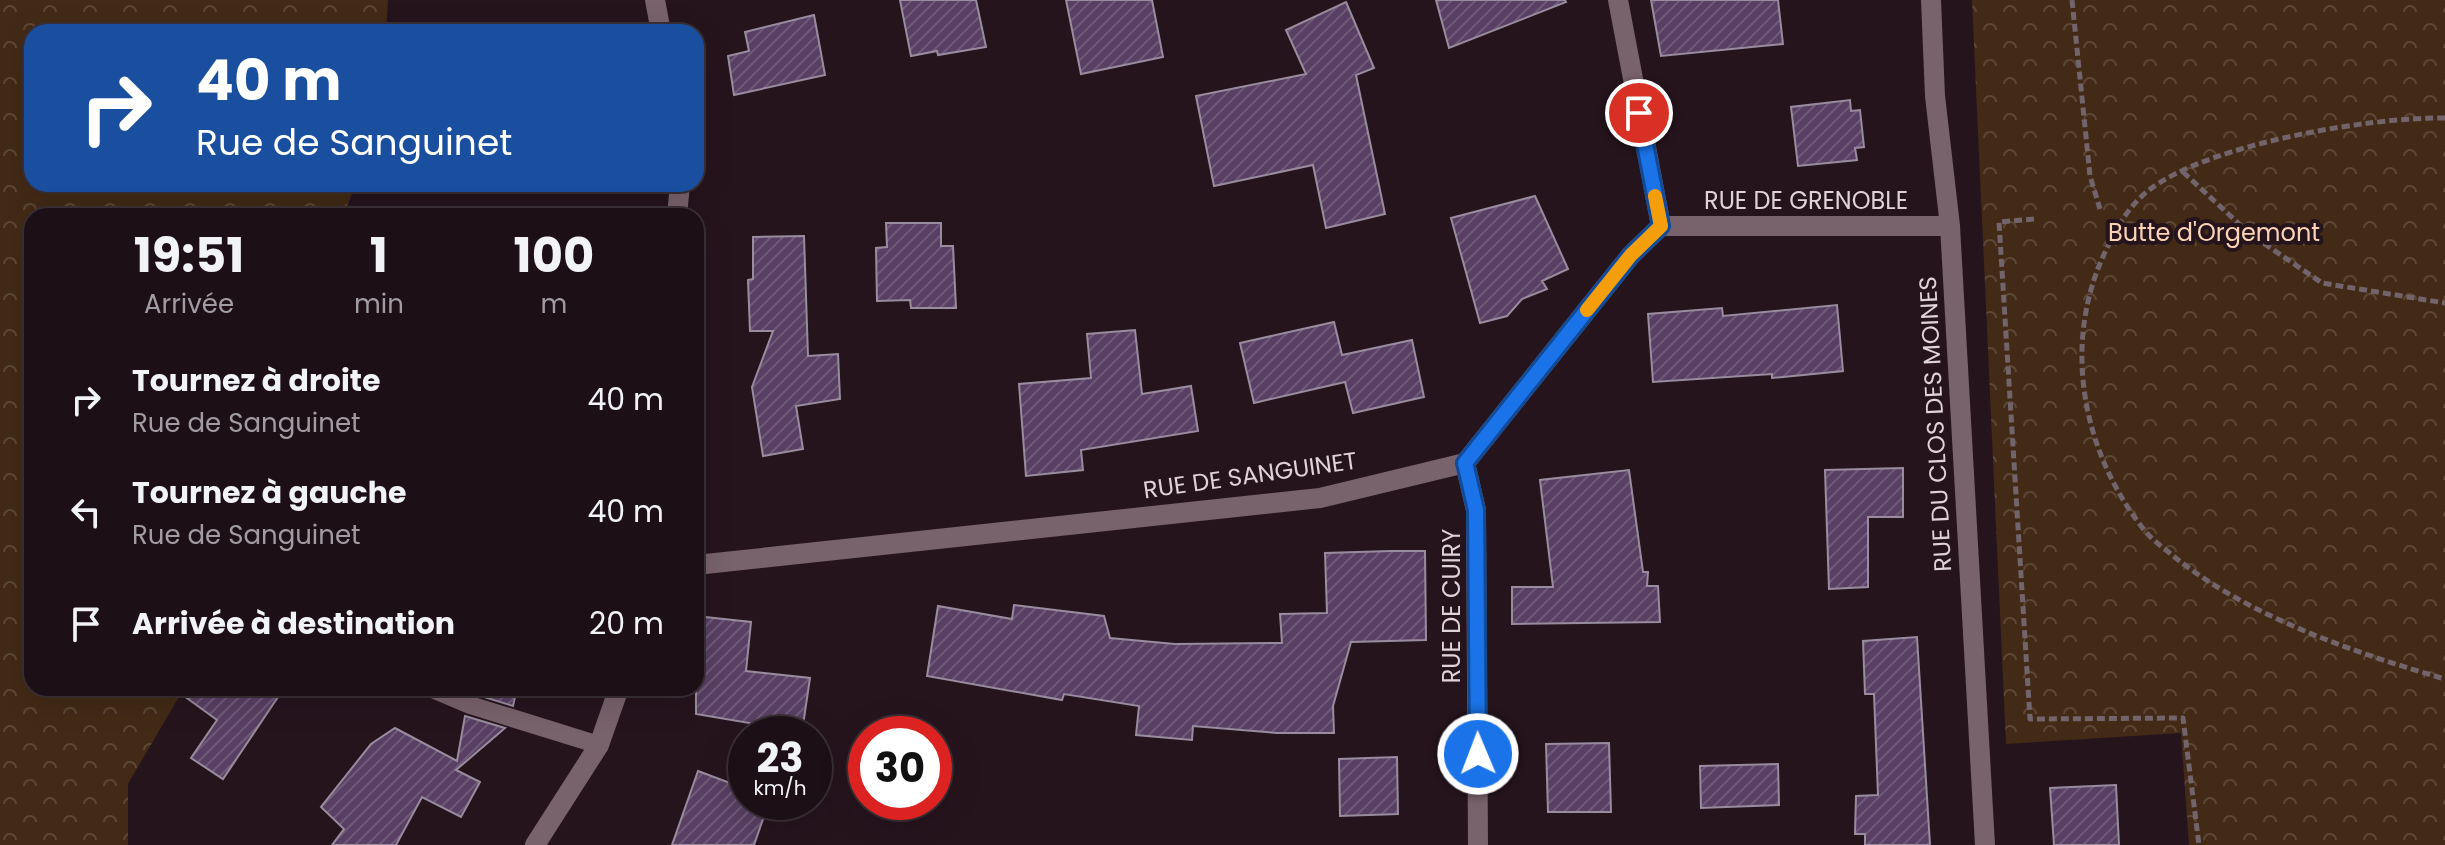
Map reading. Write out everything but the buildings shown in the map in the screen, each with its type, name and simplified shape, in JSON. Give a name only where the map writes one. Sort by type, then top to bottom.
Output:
[{"type":"street","points":[[655,0],[660,24]]},
{"type":"street","points":[[1465,463],[1631,255],[1661,226],[1618,0]]},
{"type":"street","name":"RUE DU CLOS DES MOINES","points":[[1931,0],[1935,96],[1950,226],[1985,845]]},
{"type":"street","name":"RUE DE GRENOBLE","points":[[1661,226],[1950,226]]},
{"type":"street","name":"RUE DE SANGUINET","points":[[704,564],[1320,498],[1465,463]]},
{"type":"street","name":"RUE DE CUIRY","points":[[1465,463],[1476,510],[1478,845]]},
{"type":"street","points":[[535,845],[599,745],[616,696]]},
{"type":"lane","points":[[449,696],[599,745]]},
{"type":"path","points":[[2072,0],[2090,176],[2100,209]]},
{"type":"path","points":[[2445,118],[2418,118],[2302,135],[2208,157],[2149,190],[2120,221],[2094,273],[2081,349],[2082,391],[2091,431],[2105,466],[2146,533],[2203,580],[2236,600],[2387,662],[2445,679]]},
{"type":"path","points":[[2183,171],[2250,234],[2322,283],[2445,303]]},
{"type":"path","points":[[2034,219],[1999,222],[2030,719],[2183,718],[2199,845]]},
{"type":"green space","points":[[0,0],[388,0],[386,24],[24,24],[24,192],[353,192],[346,208],[24,208],[24,696],[179,696],[128,784],[128,845],[0,845]]},
{"type":"green space","name":"Butte d'Orgemont","points":[[1972,0],[2445,0],[2445,845],[2189,845],[2181,733],[2006,744]]},
{"type":"slow traffic","points":[[1587,310],[1631,255],[1661,226],[1655,196]]},
{"type":"route","points":[[1478,754],[1476,510],[1465,463],[1631,255],[1661,226],[1639,113]]}]
